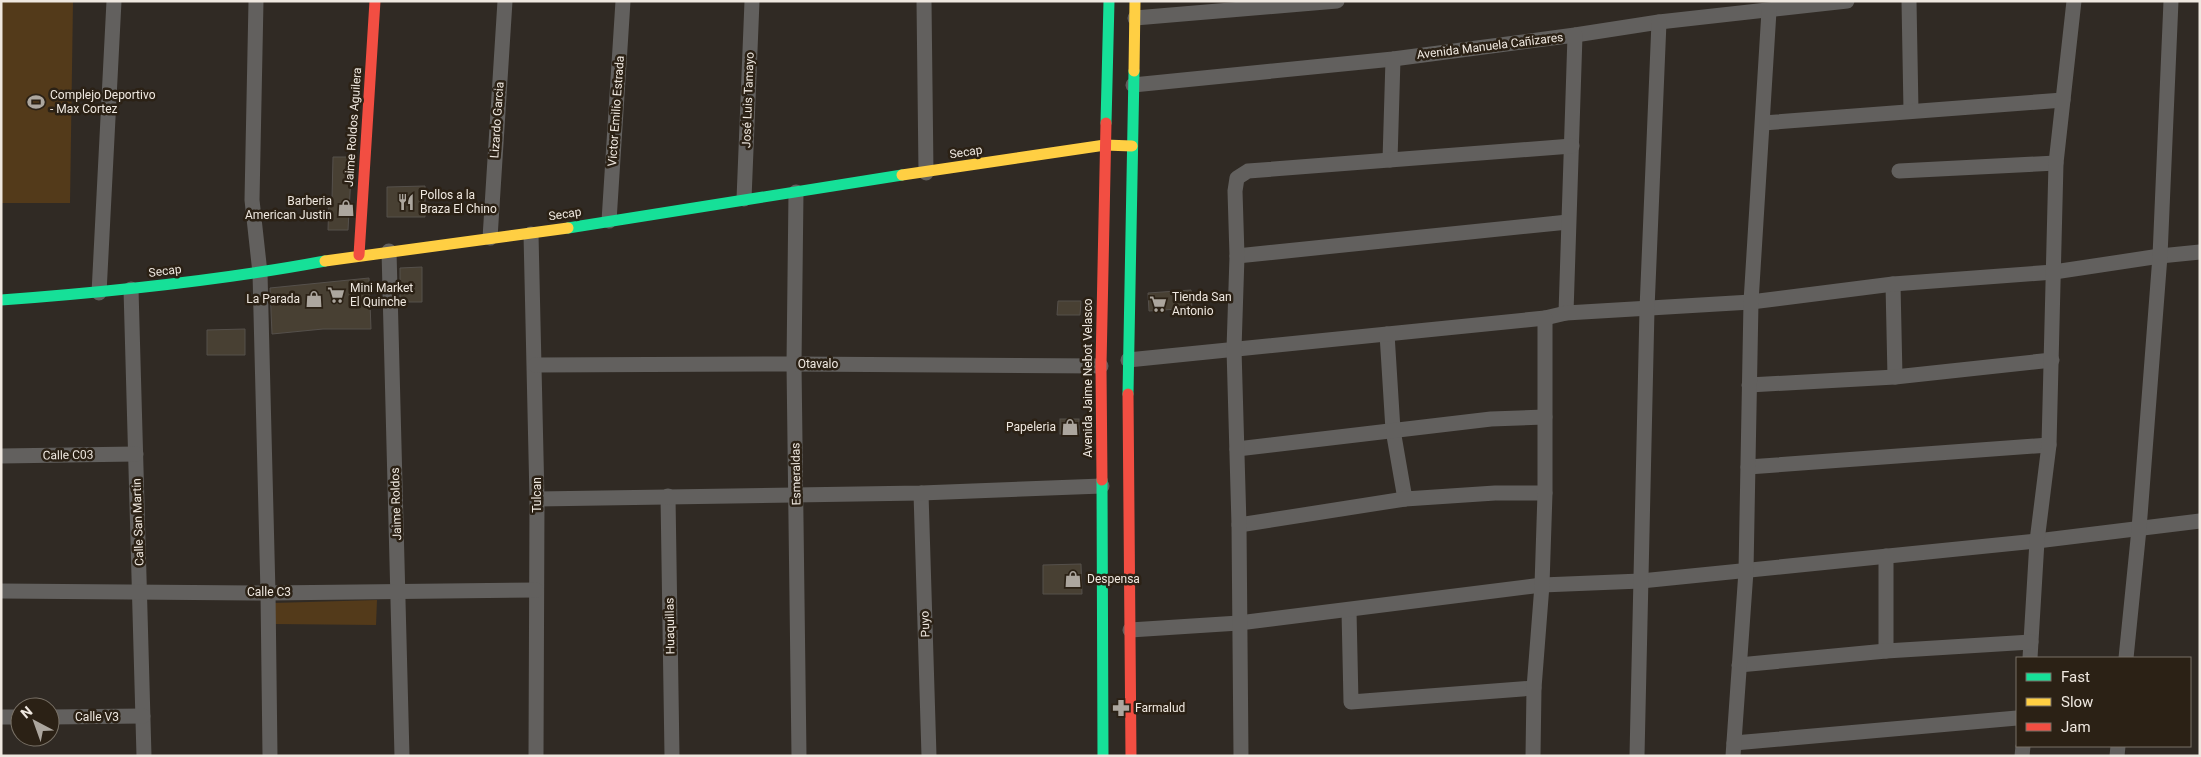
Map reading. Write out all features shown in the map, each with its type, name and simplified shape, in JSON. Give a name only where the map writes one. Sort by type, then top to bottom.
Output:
[{"type":"main road","name":"Jaime Roldos Aguilera","points":[[359,255],[375,1]]},
{"type":"main road","name":"Avenida Jaime Nebot Velasco","points":[[1109,1],[1133,85],[1128,360],[1131,756]]},
{"type":"main road","name":"Avenida Jaime Nebot Velasco","points":[[1103,756],[1101,366],[1105,145],[1121,44],[1135,18],[1135,1]]},
{"type":"main road","name":"Secap","points":[[1,300],[99,293],[260,273],[359,255],[532,234],[744,199],[1105,145],[1132,146]]},
{"type":"street","points":[[99,293],[114,1]]},
{"type":"street","points":[[256,1],[252,200],[260,273],[270,756]]},
{"type":"street","name":"Lizardo Garcia","points":[[490,238],[504,1]]},
{"type":"street","name":"Victor Emilio Estrada","points":[[609,221],[623,1]]},
{"type":"street","name":"José Luis Tamayo","points":[[744,199],[752,1]]},
{"type":"street","points":[[924,1],[926,172]]},
{"type":"street","points":[[1100,1],[1109,1]]},
{"type":"street","points":[[1135,18],[1337,1]]},
{"type":"street","name":"Avenida Manuela Cañizares","points":[[1133,85],[1393,59],[1659,22],[1847,1]]},
{"type":"street","points":[[1909,1],[1911,112]]},
{"type":"street","points":[[2030,657],[2037,541],[2050,445],[2056,163],[2074,1]]},
{"type":"street","points":[[2126,657],[2139,529],[2160,256],[2171,1]]},
{"type":"street","points":[[1769,11],[1751,302],[1746,571],[1733,749],[2016,718]]},
{"type":"street","points":[[1637,756],[1647,309],[1659,22]]},
{"type":"street","points":[[1566,313],[1575,35]]},
{"type":"street","points":[[1390,160],[1393,59]]},
{"type":"street","points":[[1763,123],[2063,100]]},
{"type":"street","points":[[1241,756],[1239,525],[1234,349],[1237,256],[1235,191],[1238,178],[1248,171],[1572,146]]},
{"type":"street","points":[[1899,171],[2056,163]]},
{"type":"street","name":"Esmeraldas","points":[[796,192],[794,364],[799,756]]},
{"type":"street","points":[[1237,256],[1568,222]]},
{"type":"street","name":"Tulcan","points":[[532,234],[537,499],[536,756]]},
{"type":"street","name":"Jaime Roldos","points":[[389,252],[402,756]]},
{"type":"street","points":[[1128,360],[1545,318],[1566,313],[1751,302],[1893,284],[2054,272],[2200,252]]},
{"type":"street","points":[[1893,284],[1895,377]]},
{"type":"street","name":"Calle San Martin","points":[[131,289],[144,756]]},
{"type":"street","points":[[1533,756],[1534,688],[1542,585],[1545,493],[1545,318]]},
{"type":"street","points":[[1387,334],[1393,430],[1405,499]]},
{"type":"street","points":[[1749,385],[1895,377],[2052,360]]},
{"type":"street","name":"Otavalo","points":[[535,365],[1101,366]]},
{"type":"street","points":[[1237,449],[1491,419],[1545,417]]},
{"type":"street","points":[[1748,467],[2050,445]]},
{"type":"street","name":"Calle C03","points":[[1,456],[136,454]]},
{"type":"street","points":[[537,499],[797,496],[1102,486]]},
{"type":"street","name":"Puyo","points":[[921,493],[929,756]]},
{"type":"street","points":[[1239,525],[1405,499],[1495,493],[1545,493]]},
{"type":"street","name":"Huaquillas","points":[[668,496],[672,756]]},
{"type":"street","points":[[1130,630],[1239,623],[1542,585],[1641,581],[1746,571],[2037,541],[2200,521]]},
{"type":"street","points":[[1886,556],[1886,651]]},
{"type":"street","name":"Calle C3","points":[[1,591],[268,593],[398,590],[536,590]]},
{"type":"street","points":[[1348,610],[1351,702],[1534,688]]},
{"type":"street","points":[[1739,665],[1886,651],[2031,642]]},
{"type":"street","name":"Calle V3","points":[[60,717],[143,716]]},
{"type":"shaded area","name":"Complejo Deportivo - Max Cortez","points":[[1,1],[73,1],[70,203],[1,203]]},
{"type":"shaded area","points":[[377,600],[376,625],[273,624],[273,603]]},
{"type":"building","points":[[333,157],[352,157],[348,230],[328,230],[329,199],[332,199]]},
{"type":"building","name":"Pollos a la Braza El Chino","points":[[425,186],[425,217],[387,217],[387,187]]},
{"type":"building","points":[[422,267],[422,302],[400,302],[400,268]]},
{"type":"building","points":[[369,278],[371,329],[323,329],[272,334],[270,288]]},
{"type":"building","points":[[1191,290],[1192,308],[1149,311],[1148,293]]},
{"type":"building","points":[[1058,301],[1081,301],[1080,315],[1057,315]]},
{"type":"building","points":[[245,329],[245,355],[207,355],[207,330]]},
{"type":"building","name":"Papeleria","points":[[1060,419],[1079,419],[1079,434],[1060,434]]},
{"type":"building","points":[[1081,564],[1082,594],[1043,594],[1043,565]]},
{"type":"traffic: fast","points":[[1106,123],[1109,1]]},
{"type":"traffic: fast","points":[[1128,394],[1134,71]]},
{"type":"traffic: fast","points":[[568,228],[902,175]]},
{"type":"traffic: fast","points":[[1,300],[164,285],[325,261]]},
{"type":"traffic: fast","points":[[1102,480],[1103,756]]},
{"type":"traffic: slow","points":[[1134,71],[1135,1]]},
{"type":"traffic: slow","points":[[902,175],[1105,145],[1132,146]]},
{"type":"traffic: slow","points":[[325,261],[568,228]]},
{"type":"traffic: jam","points":[[359,255],[375,1]]},
{"type":"traffic: jam","points":[[1102,480],[1101,366],[1106,123]]},
{"type":"traffic: jam","points":[[1128,394],[1131,756]]},
{"type":"place","name":"Complejo Deportivo - Max Cortez","points":[[36,102]]},
{"type":"place","name":"Pollos a la Braza El Chino","points":[[406,202]]},
{"type":"place","name":"Barberia American Justin","points":[[346,208]]},
{"type":"place","name":"Mini Market El Quinche","points":[[336,295]]},
{"type":"place","name":"La Parada","points":[[314,299]]},
{"type":"place","name":"Tienda San Antonio","points":[[1158,304]]},
{"type":"place","name":"Papeleria","points":[[1070,427]]},
{"type":"place","name":"Despensa","points":[[1073,579]]},
{"type":"place","name":"Farmalud","points":[[1121,708]]}]
